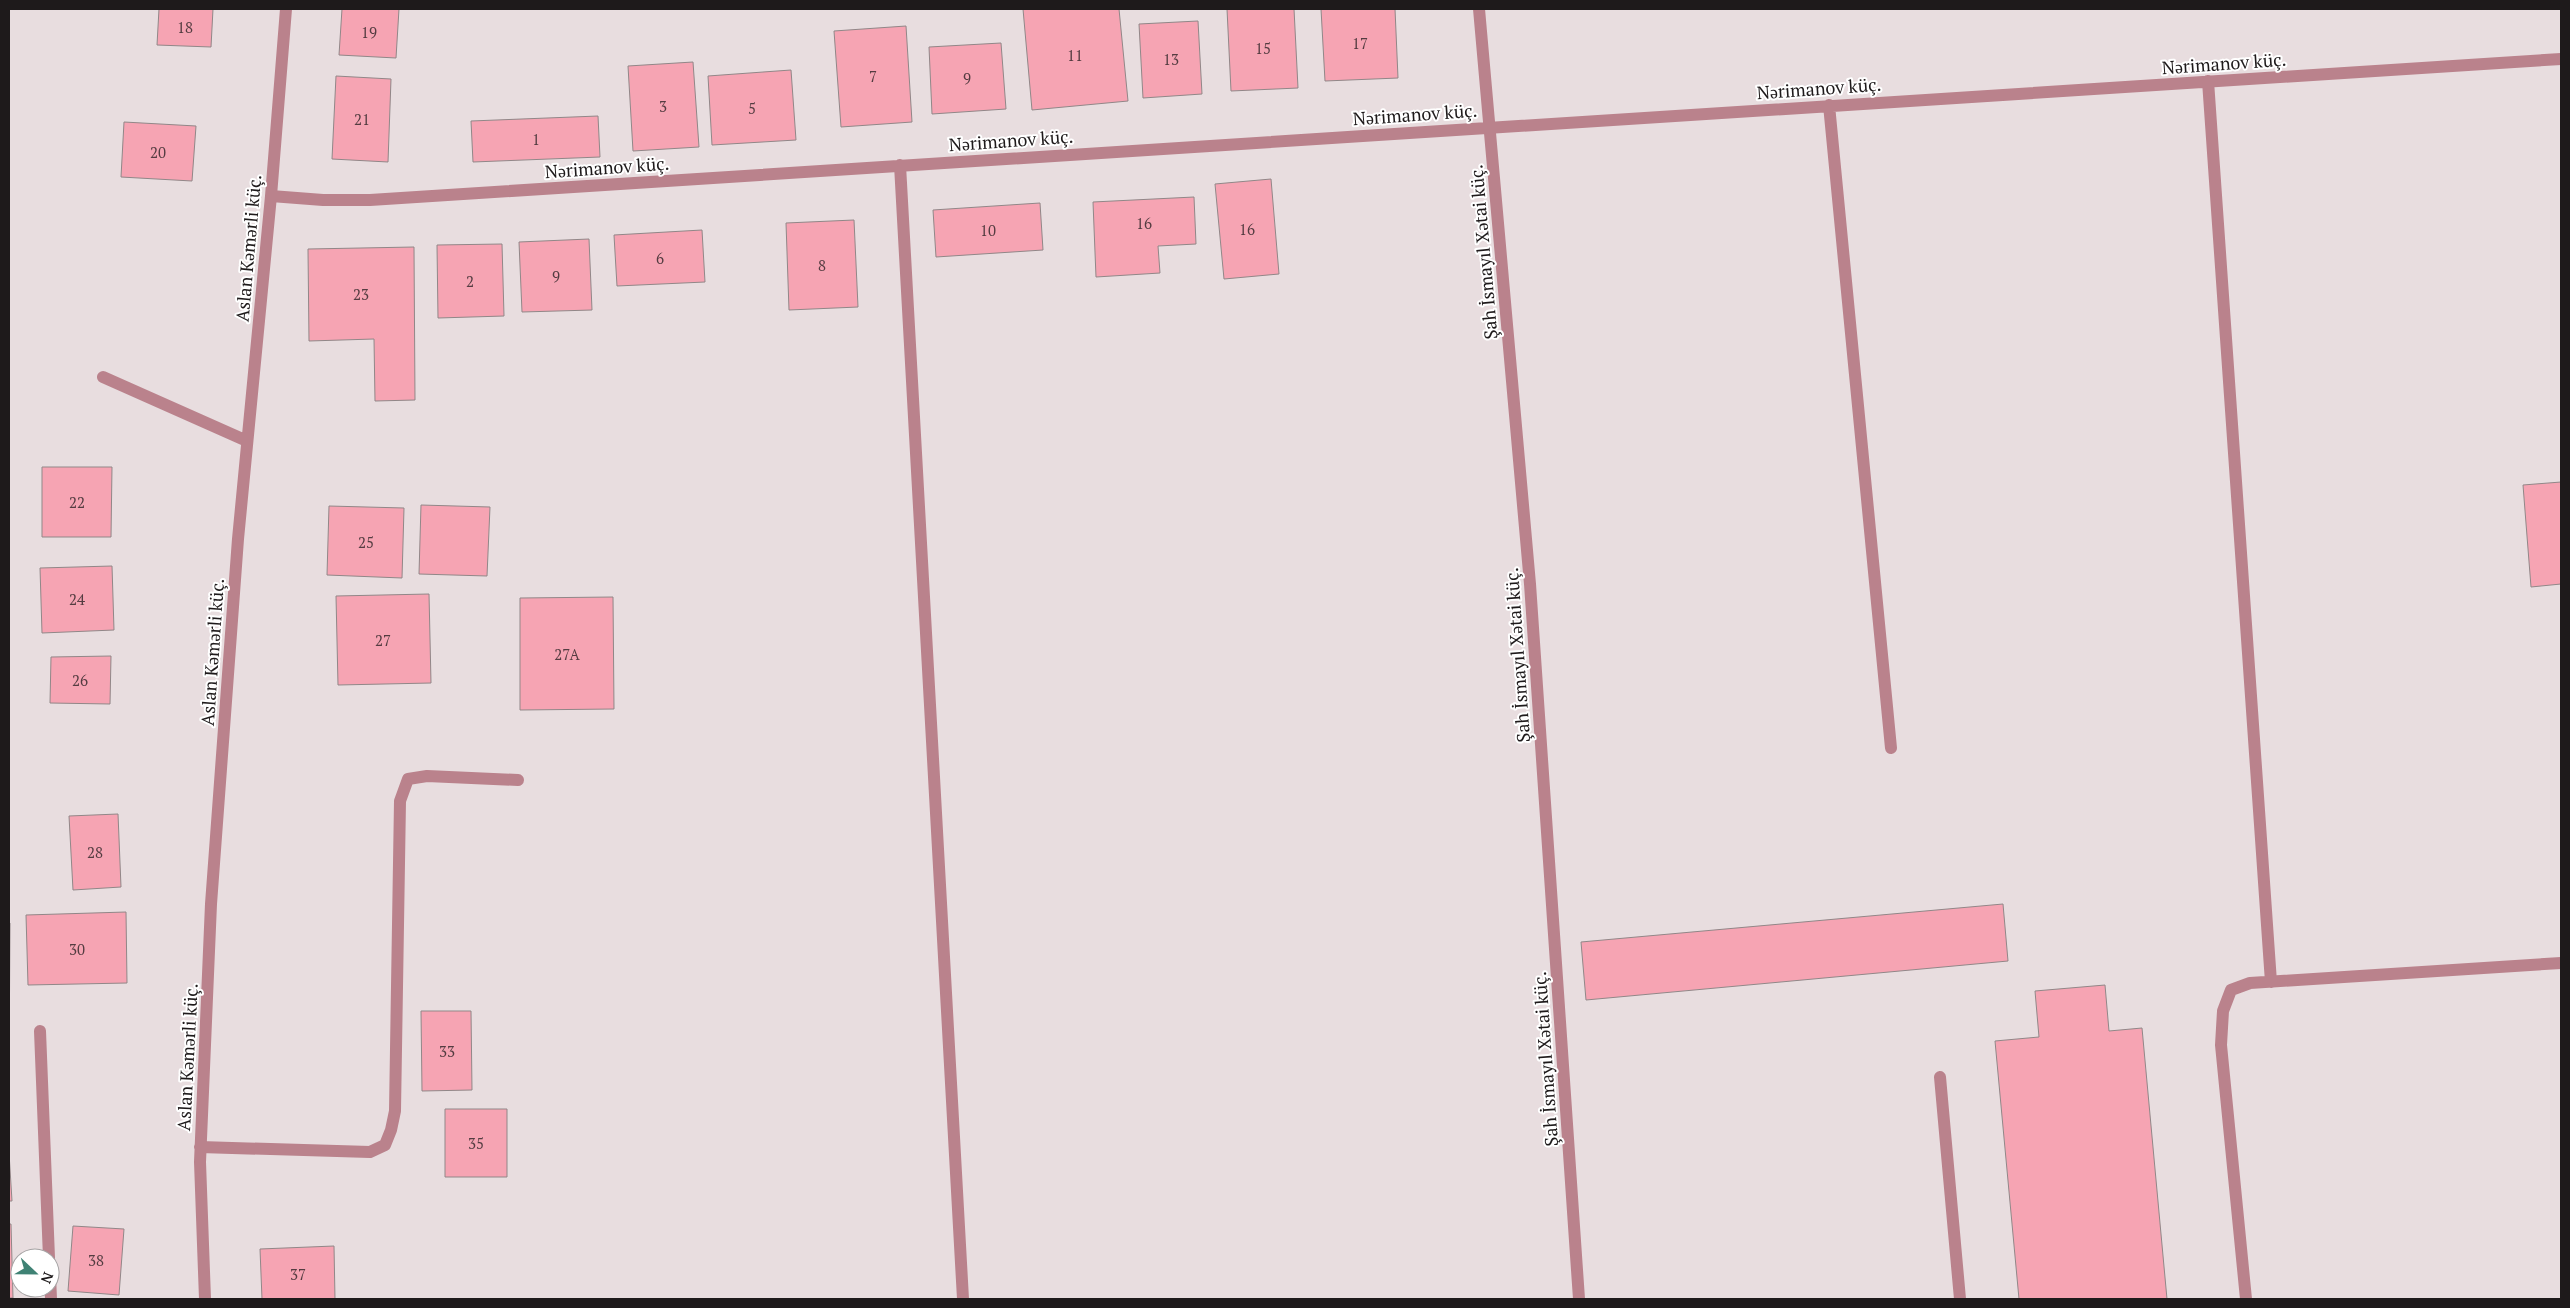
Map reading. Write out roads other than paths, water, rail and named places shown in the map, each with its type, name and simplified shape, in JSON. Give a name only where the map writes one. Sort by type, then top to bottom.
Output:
[{"type":"street","name":"Aslan Kəmərli küç.","points":[[205,1299],[200,1147],[211,904],[238,539],[271,196],[286,9]]},
{"type":"street","name":"Şah İsmayıl Xətai küç.","points":[[1479,9],[1530,584],[1579,1299]]},
{"type":"street","name":"Nərimanov küç.","points":[[271,196],[323,200],[370,200],[2561,59]]},
{"type":"street","points":[[2208,82],[2271,982]]},
{"type":"street","points":[[1829,105],[1891,748]]},
{"type":"street","points":[[900,165],[963,1299]]},
{"type":"street","points":[[103,378],[247,441]]},
{"type":"street","points":[[200,1147],[370,1152],[385,1145],[392,1130],[395,1111],[400,801],[408,779],[427,776],[518,780]]},
{"type":"street","points":[[2246,1299],[2221,1044],[2223,1010],[2231,990],[2250,983],[2561,963]]},
{"type":"street","points":[[40,1031],[49,1248]]},
{"type":"street","points":[[1940,1077],[1960,1299]]}]
